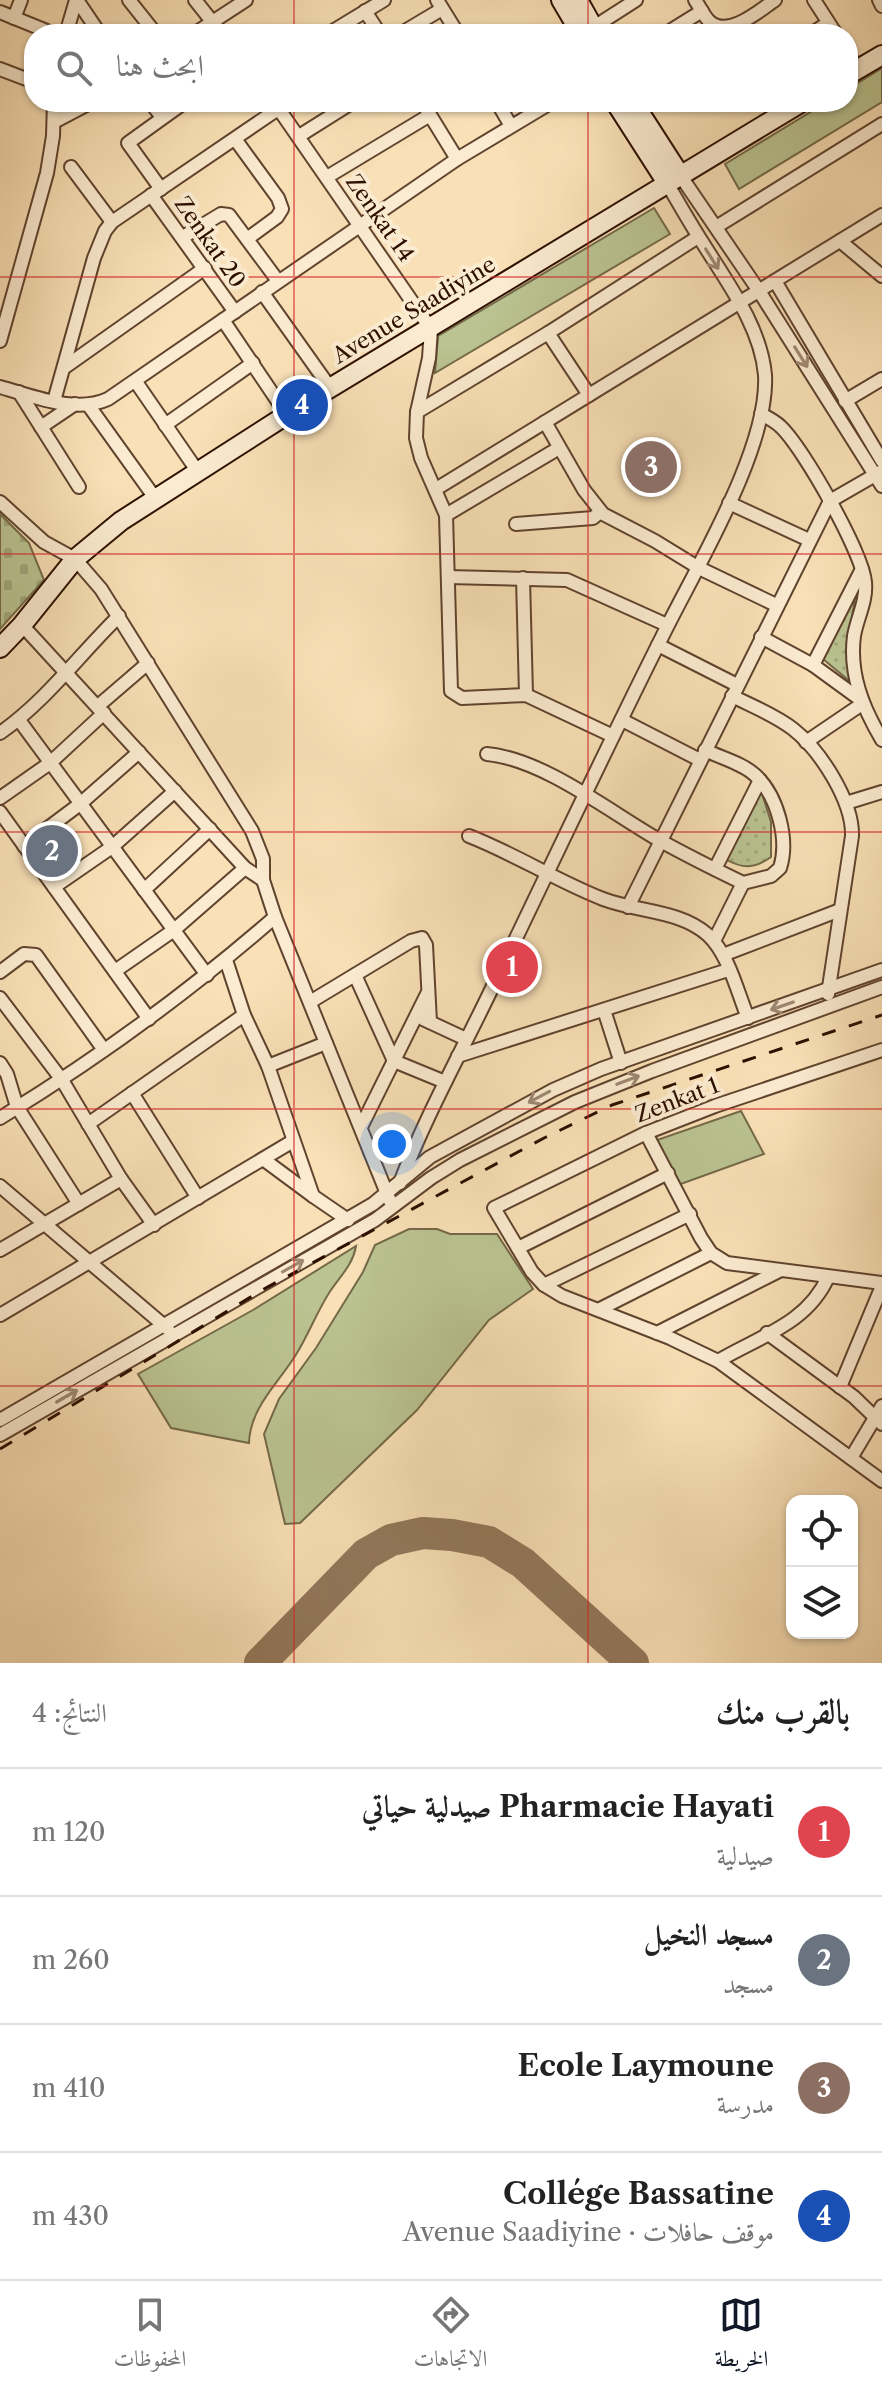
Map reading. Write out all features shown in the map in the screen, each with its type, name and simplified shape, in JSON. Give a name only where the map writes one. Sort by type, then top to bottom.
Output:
[{"type":"main road","points":[[561,0],[584,24]]},
{"type":"main road","points":[[578,0],[588,24]]},
{"type":"main road","points":[[858,64],[882,55]]},
{"type":"main road","points":[[623,112],[673,179]]},
{"type":"main road","points":[[638,112],[673,179]]},
{"type":"main road","name":"Avenue Saadiyine","points":[[0,648],[75,559],[98,537],[287,415],[781,112]]},
{"type":"street","points":[[14,18],[21,0]]},
{"type":"street","points":[[69,24],[76,0]]},
{"type":"street","points":[[76,0],[93,24]]},
{"type":"street","points":[[129,0],[148,24]]},
{"type":"street","points":[[195,0],[213,22]]},
{"type":"street","points":[[210,24],[246,0]]},
{"type":"street","points":[[602,24],[636,0]]},
{"type":"street","points":[[745,24],[775,0]]},
{"type":"street","points":[[814,0],[829,24]]},
{"type":"street","points":[[879,0],[882,6]]},
{"type":"street","points":[[344,24],[380,1]]},
{"type":"street","points":[[413,24],[440,4],[452,24]]},
{"type":"street","points":[[677,24],[699,6],[713,24]]},
{"type":"street","points":[[365,11],[373,24]]},
{"type":"street","points":[[0,12],[29,24]]},
{"type":"street","points":[[0,69],[24,78]]},
{"type":"street","points":[[0,341],[47,173],[54,112]]},
{"type":"street","points":[[54,122],[73,112]]},
{"type":"street","points":[[158,112],[162,117],[170,112]]},
{"type":"street","points":[[54,401],[94,258],[105,231],[112,222],[235,139],[268,112]]},
{"type":"street","name":"Zenkat 14","points":[[281,112],[431,329]]},
{"type":"street","points":[[299,136],[337,112]]},
{"type":"street","points":[[428,112],[457,159]]},
{"type":"street","points":[[503,112],[511,126]]},
{"type":"street","points":[[0,387],[54,401],[89,406],[108,399],[457,159],[535,112]]},
{"type":"street","points":[[327,177],[430,115]]},
{"type":"street","name":"Zenkat 20","points":[[162,117],[128,143],[183,237],[235,312]]},
{"type":"street","points":[[716,227],[882,124]]},
{"type":"street","points":[[235,139],[278,198],[282,209],[277,217],[247,239]]},
{"type":"street","points":[[71,167],[112,222]]},
{"type":"street","points":[[628,907],[830,501],[880,477],[716,227],[673,179]]},
{"type":"street","points":[[400,1183],[546,872],[667,625],[699,568],[729,503],[761,414],[764,365],[753,330],[730,286],[698,237],[673,179]]},
{"type":"street","points":[[183,237],[221,214],[229,215],[278,281]]},
{"type":"street","points":[[436,489],[882,215]]},
{"type":"street","points":[[417,412],[698,237]]},
{"type":"street","points":[[840,241],[882,276]]},
{"type":"street","points":[[65,367],[205,268]]},
{"type":"street","points":[[775,281],[882,461]]},
{"type":"street","points":[[262,292],[331,389]]},
{"type":"street","points":[[223,320],[287,415]]},
{"type":"street","points":[[431,329],[429,358],[417,412],[417,446],[446,515],[453,694],[462,698],[526,695],[613,736]]},
{"type":"street","points":[[548,333],[589,395]]},
{"type":"street","points":[[165,425],[253,363]]},
{"type":"street","points":[[845,401],[882,379]]},
{"type":"street","points":[[136,382],[198,472]]},
{"type":"street","points":[[19,392],[79,487]]},
{"type":"street","points":[[41,427],[75,404]]},
{"type":"street","points":[[89,406],[155,498]]},
{"type":"street","points":[[761,414],[780,426],[795,443],[830,501],[862,569],[865,591],[853,650],[862,702],[882,740]]},
{"type":"street","points":[[545,422],[600,512],[699,568],[776,605]]},
{"type":"street","points":[[446,515],[559,448]]},
{"type":"street","points":[[0,502],[44,542],[75,559],[101,589],[252,831],[263,859],[263,880],[275,917],[393,1208]]},
{"type":"street","points":[[729,503],[809,540]]},
{"type":"street","points":[[516,524],[593,518],[600,512]]},
{"type":"street","points":[[813,665],[862,569]]},
{"type":"street","points":[[448,577],[575,582],[667,625]]},
{"type":"street","points":[[523,578],[526,695]]},
{"type":"street","points":[[0,733],[19,720],[119,616]]},
{"type":"street","points":[[22,625],[245,868],[263,880]]},
{"type":"street","points":[[761,637],[813,665],[862,702]]},
{"type":"street","points":[[658,645],[735,690],[806,742],[846,803],[852,836],[828,990],[829,1005]]},
{"type":"street","points":[[0,798],[50,763],[148,663]]},
{"type":"street","points":[[806,742],[862,702]]},
{"type":"street","points":[[19,720],[207,975]]},
{"type":"street","points":[[487,754],[518,760],[661,841],[743,883],[779,871],[784,844],[779,818],[760,780],[750,771],[702,755],[622,720]]},
{"type":"street","points":[[24,846],[80,804],[139,752]]},
{"type":"street","points":[[715,869],[760,780]]},
{"type":"street","points":[[54,887],[112,847],[175,791]]},
{"type":"street","points":[[846,803],[882,792]]},
{"type":"street","points":[[0,812],[149,1019]]},
{"type":"street","points":[[144,890],[210,829]]},
{"type":"street","points":[[469,836],[602,899],[675,917],[701,929],[723,955],[748,1018]]},
{"type":"street","points":[[115,971],[174,930],[245,868]]},
{"type":"street","points":[[714,941],[743,883]]},
{"type":"street","points":[[723,955],[840,910]]},
{"type":"street","points":[[0,1118],[62,1080],[149,1019],[226,960],[275,917]]},
{"type":"street","points":[[310,1002],[411,941],[422,938],[426,945],[430,1022]]},
{"type":"street","points":[[0,972],[24,954],[36,955],[104,1050]]},
{"type":"street","points":[[226,960],[244,1015],[268,1066],[313,1196]]},
{"type":"street","points":[[458,1056],[728,970]]},
{"type":"street","points":[[0,1435],[387,1195],[430,1157],[569,1082],[882,970]]},
{"type":"street","points":[[355,975],[394,1061],[445,1082]]},
{"type":"street","points":[[0,1420],[393,1208],[410,1192],[460,1160],[575,1102],[882,987]]},
{"type":"street","points":[[361,1127],[428,993]]},
{"type":"street","points":[[0,998],[62,1080],[121,1179],[154,1225]]},
{"type":"street","points":[[604,1010],[621,1063]]},
{"type":"street","points":[[88,1124],[244,1015]]},
{"type":"street","points":[[416,1016],[466,1039]]},
{"type":"street","points":[[268,1066],[326,1043]]},
{"type":"street","name":"Zenkat 1","points":[[518,1248],[494,1208],[646,1133],[715,1106],[882,1050]]},
{"type":"street","points":[[0,1063],[7,1074],[17,1107],[79,1204]]},
{"type":"street","points":[[132,1093],[198,1198]]},
{"type":"street","points":[[646,1133],[711,1253],[727,1263],[882,1284],[840,1387]]},
{"type":"street","points":[[0,1315],[293,1141]]},
{"type":"street","points":[[263,1159],[348,1220]]},
{"type":"street","points":[[668,1173],[518,1248],[532,1272],[544,1285],[562,1296],[600,1309],[718,1361],[882,1481]]},
{"type":"street","points":[[0,1250],[121,1179]]},
{"type":"street","points":[[0,1186],[169,1330]]},
{"type":"street","points":[[544,1285],[690,1214]]},
{"type":"street","points":[[600,1309],[711,1253]]},
{"type":"street","points":[[657,1333],[779,1271]]},
{"type":"street","points":[[718,1361],[809,1308],[822,1292],[828,1277]]},
{"type":"street","points":[[767,1333],[840,1387],[879,1422]]},
{"type":"street","points":[[851,1458],[879,1422],[882,1406]]},
{"type":"green space","points":[[882,68],[882,102],[739,189],[725,164],[811,112],[858,112],[858,83]]},
{"type":"green space","points":[[654,208],[670,234],[435,373],[438,336]]},
{"type":"green space","points":[[0,514],[29,543],[44,580],[0,629]]},
{"type":"green space","points":[[855,597],[848,649],[853,684],[823,659]]},
{"type":"green space","points":[[760,787],[771,822],[771,857],[754,866],[737,865],[725,859]]},
{"type":"green space","points":[[741,1111],[764,1154],[678,1185],[657,1140]]},
{"type":"green space","points":[[409,1229],[437,1229],[450,1234],[497,1234],[533,1289],[489,1320],[417,1410],[300,1523],[285,1524],[264,1434],[279,1399],[316,1348],[363,1272],[375,1245]]},
{"type":"green space","points":[[356,1246],[349,1265],[325,1300],[297,1353],[254,1418],[249,1443],[171,1428],[138,1374],[253,1310]]},
{"type":"taxiway","points":[[260,1663],[366,1554],[391,1540],[423,1533],[489,1542],[523,1563],[633,1663]]},
{"type":"railway","points":[[0,1449],[264,1289],[544,1138],[612,1105],[882,1015]]},
{"type":"place","name":"Collége Bassatine","points":[[302,405]]},
{"type":"place","name":"Ecole Laymoune","points":[[651,467]]},
{"type":"place","name":"مسجد النخيل","points":[[52,851]]},
{"type":"place","name":"Pharmacie Hayati صيدلية حياتي","points":[[512,967]]}]
